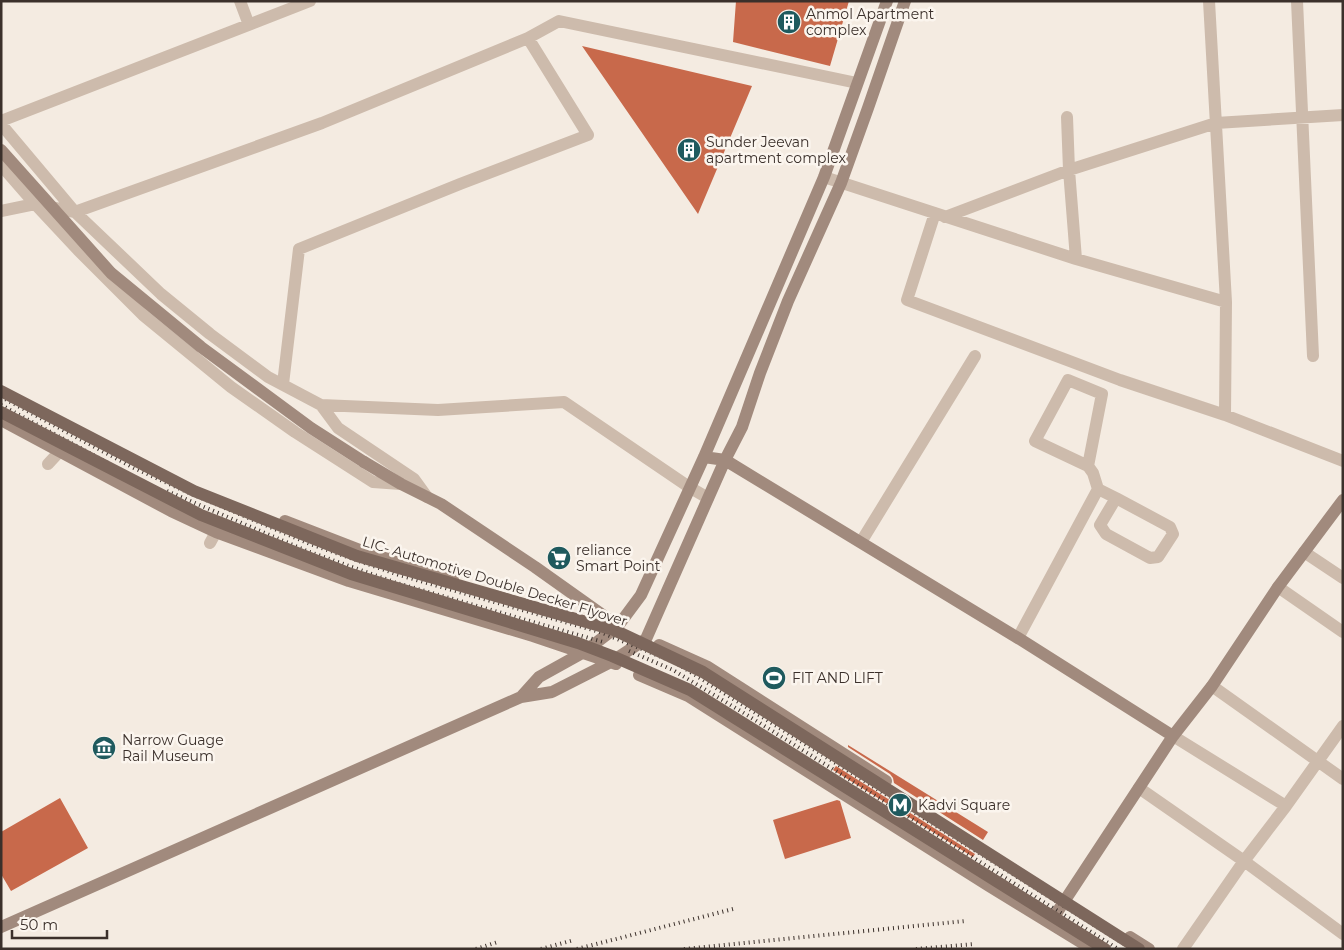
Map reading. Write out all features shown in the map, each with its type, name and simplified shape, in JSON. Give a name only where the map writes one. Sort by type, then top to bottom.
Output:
[{"type":"main road","points":[[521,697],[539,676],[584,652],[618,626],[641,595],[704,457],[824,177],[887,1]]},
{"type":"main road","points":[[1,927],[521,697],[552,692],[611,662],[646,639],[725,460],[742,428],[760,373],[788,301],[841,183],[905,1]]},
{"type":"main road","points":[[1,150],[112,273],[201,347],[311,428],[364,462],[401,484],[441,504],[480,529],[618,626]]},
{"type":"main road","points":[[1,384],[194,486],[360,550],[618,626],[708,666],[1149,949]]},
{"type":"main road","name":"LIC- Automotive Double Decker Flyover","points":[[1,391],[194,491],[357,556],[614,630],[703,672],[1139,949]]},
{"type":"main road","points":[[1,412],[200,516],[351,574],[578,643],[690,690],[1105,949]]},
{"type":"main road","points":[[1,420],[60,451],[168,515],[213,538],[584,652],[688,696],[1092,949]]},
{"type":"main road","points":[[704,457],[725,460],[1018,638],[1173,736]]},
{"type":"main road","points":[[1050,923],[1173,736],[1212,686],[1278,588],[1343,500]]},
{"type":"street","points":[[240,1],[249,25]]},
{"type":"street","points":[[310,1],[1,122],[76,212],[161,294],[210,334],[268,377],[321,405],[338,428],[414,479],[428,497]]},
{"type":"street","points":[[1209,1],[1226,302],[1226,415]]},
{"type":"street","points":[[1297,1],[1313,356]]},
{"type":"street","points":[[1,211],[35,204],[76,212],[322,122],[528,38],[559,21],[857,83]]},
{"type":"street","points":[[283,384],[299,249],[588,134],[528,38]]},
{"type":"street","points":[[1343,115],[1216,123],[1069,170],[940,215],[907,300],[1120,380],[1226,415],[1343,461]]},
{"type":"street","points":[[1067,117],[1076,259]]},
{"type":"street","points":[[1,165],[35,204],[143,315],[231,387],[295,432],[373,482],[401,484]]},
{"type":"street","points":[[824,177],[1076,259],[1226,302]]},
{"type":"street","points":[[861,542],[975,356]]},
{"type":"street","points":[[1088,466],[1102,394],[1068,380],[1035,441],[1088,466],[1093,473],[1098,488],[1170,526],[1173,534],[1158,557],[1150,558],[1106,534],[1102,529],[1100,525],[1116,498]]},
{"type":"street","points":[[321,405],[438,410],[564,402],[708,498]]},
{"type":"street","points":[[48,464],[60,451]]},
{"type":"street","points":[[1018,638],[1098,488]]},
{"type":"street","points":[[1304,552],[1343,578]]},
{"type":"street","points":[[1278,588],[1343,632]]},
{"type":"street","points":[[1212,686],[1343,780]]},
{"type":"street","points":[[1183,949],[1244,861],[1343,726]]},
{"type":"street","points":[[1173,736],[1286,806]]},
{"type":"street","points":[[1139,788],[1244,861],[1343,934]]},
{"type":"building","name":"Anmol Apartment complex","points":[[736,1],[849,1],[830,66],[733,42]]},
{"type":"building","name":"Sunder Jeevan apartment complex","points":[[582,46],[752,86],[698,214]]},
{"type":"building","points":[[848,745],[988,832],[983,840],[894,783],[890,774],[848,747]]},
{"type":"building","points":[[836,766],[975,854],[973,857],[833,770]]},
{"type":"building","points":[[60,798],[88,848],[11,891],[1,874],[1,832]]},
{"type":"building","points":[[837,800],[840,801],[851,838],[785,859],[773,820]]},
{"type":"railway","points":[[1,397],[134,468],[310,544],[399,575],[600,632],[676,663],[1132,949]]},
{"type":"railway","points":[[1,405],[121,470]]},
{"type":"railway","points":[[167,491],[307,551],[397,583],[603,642]]},
{"type":"railway","points":[[629,651],[673,670],[747,715],[1118,949]]},
{"type":"railway","points":[[577,949],[733,909]]},
{"type":"railway","points":[[684,949],[965,921]]},
{"type":"railway","points":[[541,949],[574,940]]},
{"type":"railway","points":[[476,949],[498,942]]},
{"type":"railway","points":[[916,949],[975,944]]},
{"type":"place","name":"Anmol Apartment complex","points":[[789,22]]},
{"type":"place","name":"Sunder Jeevan apartment complex","points":[[689,150]]},
{"type":"place","name":"reliance Smart Point","points":[[559,558]]},
{"type":"place","name":"FIT AND LIFT","points":[[774,678]]},
{"type":"place","name":"Narrow Guage Rail Museum","points":[[104,748]]},
{"type":"place","name":"Kadvi Square","points":[[900,805]]}]
